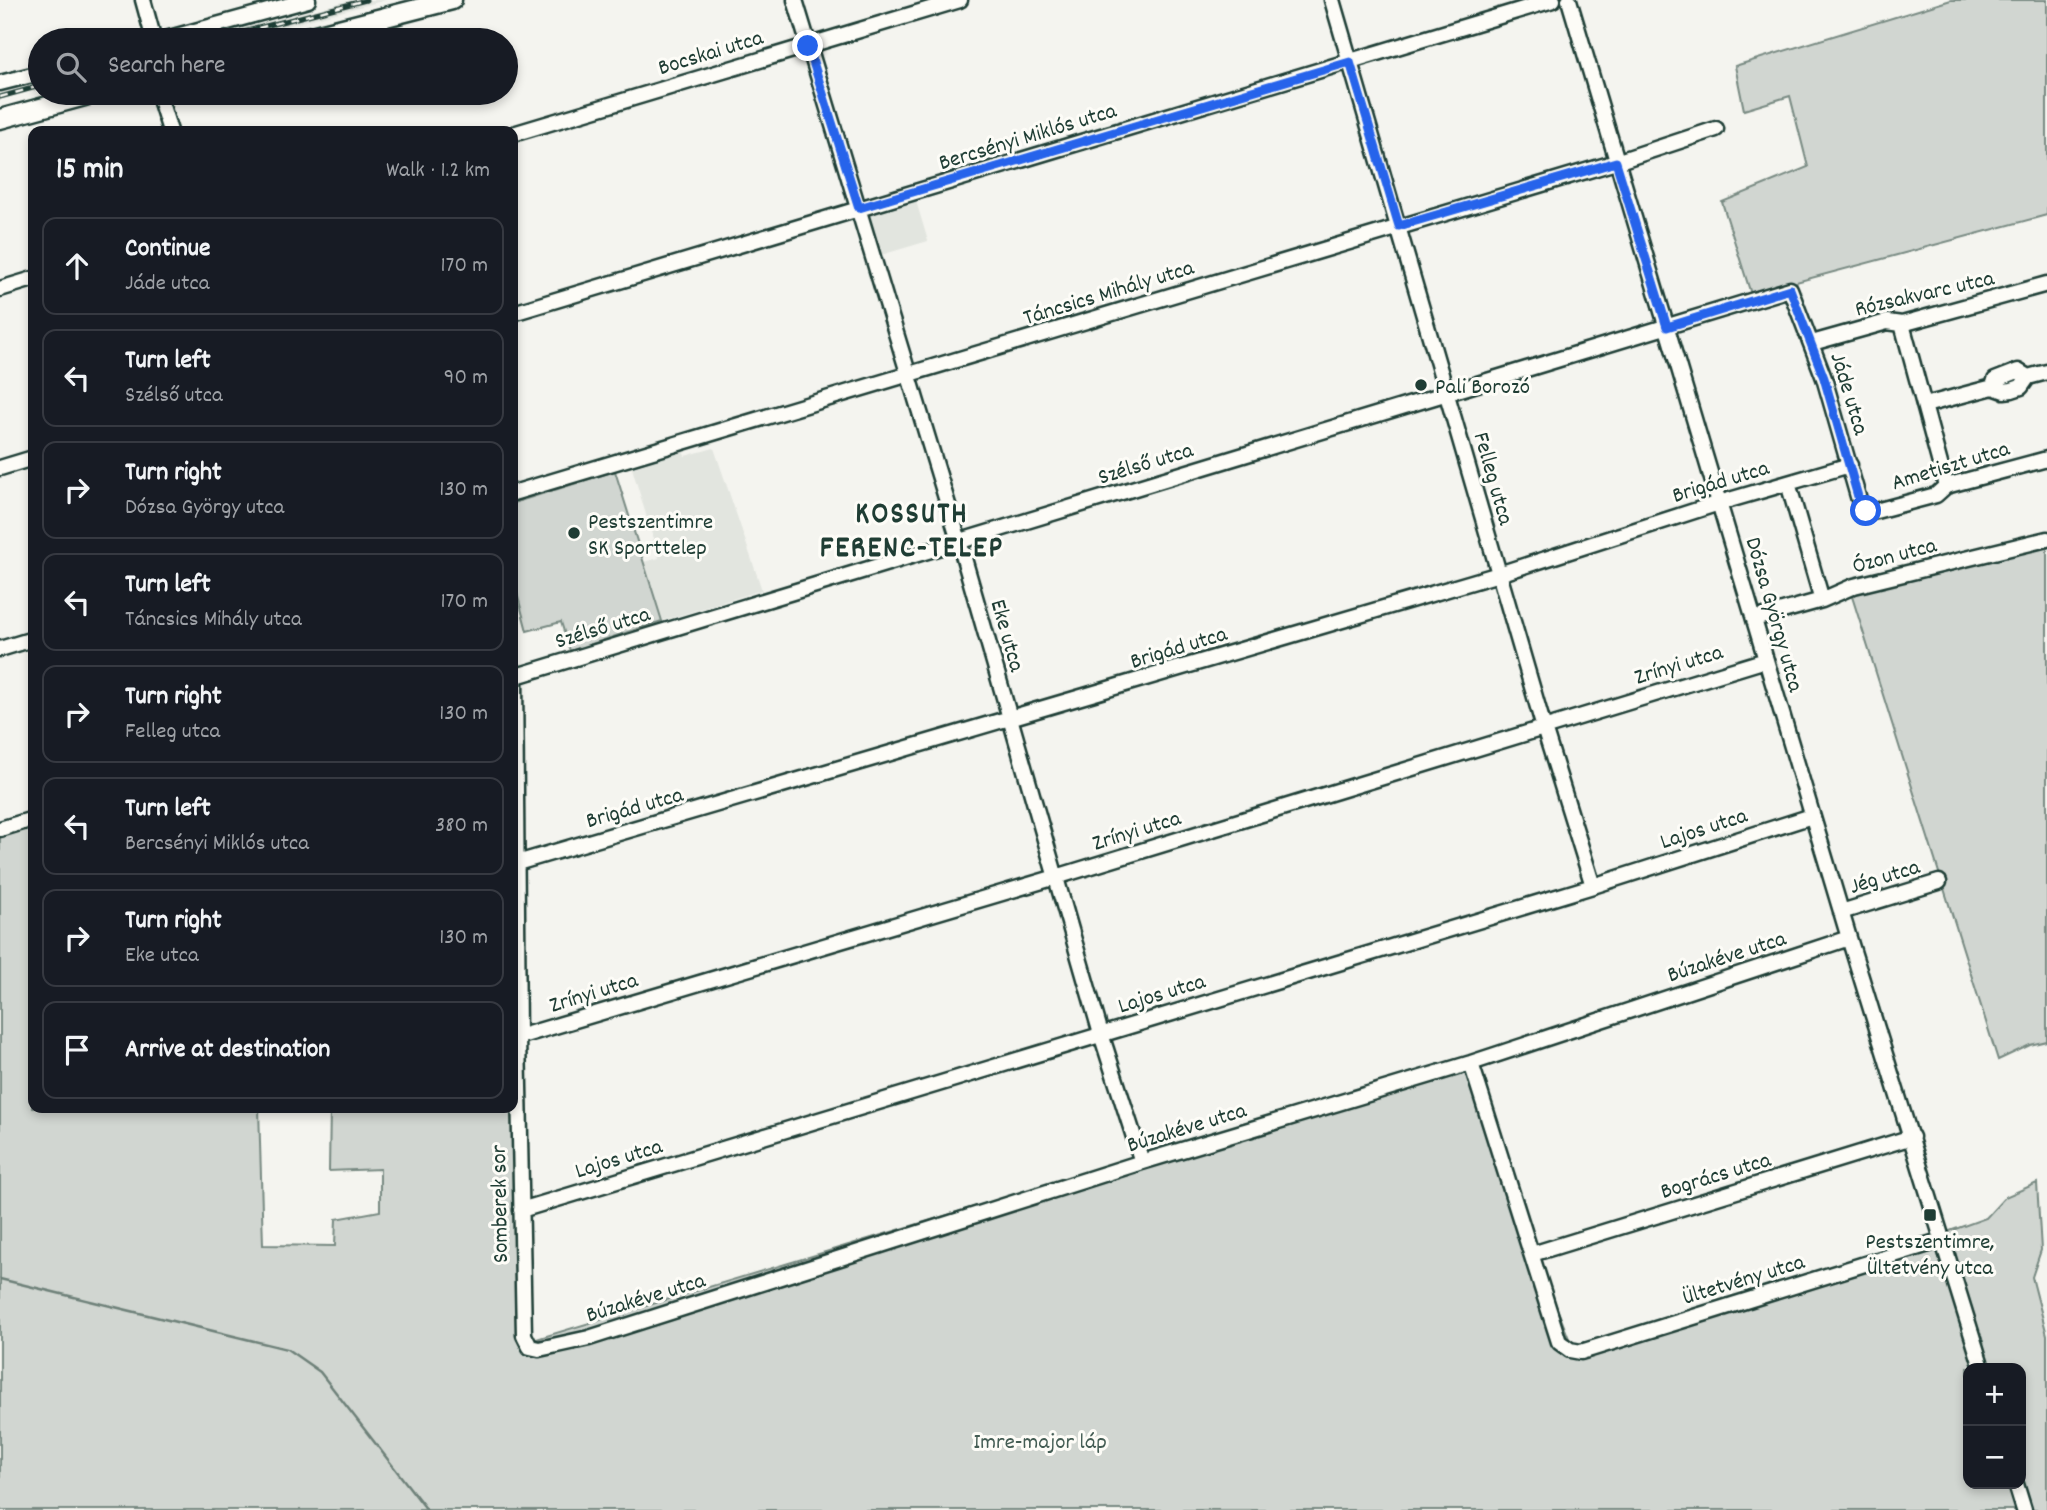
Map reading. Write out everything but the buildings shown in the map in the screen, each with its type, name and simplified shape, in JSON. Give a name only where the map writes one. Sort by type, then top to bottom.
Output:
[{"type":"main road","points":[[343,28],[452,0]]},
{"type":"main road","points":[[0,119],[52,105]]},
{"type":"street","points":[[143,0],[151,28]]},
{"type":"street","points":[[206,28],[308,0]]},
{"type":"street","name":"Eke utca","points":[[795,0],[959,541],[1101,1034],[1142,1162]]},
{"type":"street","name":"Bocskai utca","points":[[518,133],[960,0]]},
{"type":"street","name":"Felleg utca","points":[[1332,0],[1544,728],[1593,886]]},
{"type":"street","name":"Bercsényi Miklós utca","points":[[518,311],[1553,0]]},
{"type":"street","name":"Dózsa György utca","points":[[1569,0],[1812,816],[1980,1363]]},
{"type":"street","points":[[0,83],[28,76]]},
{"type":"street","points":[[162,105],[168,126]]},
{"type":"street","name":"Táncsics Mihály utca","points":[[518,492],[1616,162],[1716,129]]},
{"type":"street","points":[[0,289],[28,281]]},
{"type":"street","name":"Rózsakvarc utca","points":[[1812,343],[1887,323],[1902,324],[2047,284]]},
{"type":"street","name":"Szélső utca","points":[[518,675],[1790,289]]},
{"type":"street","name":"Jáde utca","points":[[1790,289],[1812,343],[1861,507],[1866,511]]},
{"type":"street","points":[[1902,324],[1947,486]]},
{"type":"street","points":[[1925,405],[1993,387],[2004,391],[2012,390],[2021,387],[2028,377],[2047,372]]},
{"type":"street","name":"Ametiszt utca","points":[[1866,511],[1872,512],[1936,495],[1947,486],[2047,458]]},
{"type":"street","points":[[0,468],[28,460]]},
{"type":"street","name":"Brigád utca","points":[[518,863],[1499,574],[1719,503],[1850,465]]},
{"type":"street","points":[[1788,483],[1822,600]]},
{"type":"street","name":"Ózon utca","points":[[1754,619],[1822,600],[1854,586],[2047,539]]},
{"type":"street","points":[[0,649],[28,641]]},
{"type":"street","name":"Zrínyi utca","points":[[518,1037],[1056,877],[1766,660]]},
{"type":"street","name":"Lajos utca","points":[[521,1210],[1593,886],[1812,816]]},
{"type":"street","points":[[0,829],[28,821]]},
{"type":"street","name":"Jég utca","points":[[1841,912],[1940,882]]},
{"type":"street","name":"Búzakéve utca","points":[[535,1348],[589,1338],[1142,1162],[1471,1062],[1849,938]]},
{"type":"street","name":"Somberek sor","points":[[518,1037],[524,1335],[527,1343],[535,1348]]},
{"type":"street","points":[[1471,1062],[1532,1254]]},
{"type":"street","name":"Bogrács utca","points":[[1532,1254],[1912,1137]]},
{"type":"street","name":"Ültetvény utca","points":[[1532,1254],[1559,1342],[1570,1350],[1581,1352],[1942,1240]]},
{"type":"street","points":[[2018,1489],[2024,1510]]},
{"type":"shaded area","points":[[351,0],[386,0],[278,28],[245,28]]},
{"type":"shaded area","points":[[916,201],[928,241],[881,255],[869,214]]},
{"type":"shaded area","points":[[714,448],[762,590],[662,621],[644,562],[659,558],[632,468],[683,451],[685,456]]},
{"type":"green space","points":[[1951,0],[2047,0],[2047,215],[1751,294],[1722,202],[1808,167],[1790,96],[1744,110],[1735,66]]},
{"type":"green space","name":"Pestszentimre SK Sporttelep","points":[[615,471],[662,621],[570,651],[561,622],[527,631],[518,597],[518,501]]},
{"type":"green space","points":[[2047,533],[2047,1041],[2030,1045],[1998,1060],[1849,587]]},
{"type":"green space","points":[[520,665],[518,775],[518,666]]},
{"type":"green space","name":"Imre-major láp","points":[[518,775],[530,1341],[1475,1056],[1543,1273],[1572,1346],[1579,1347],[1947,1232],[1986,1218],[2005,1197],[2037,1183],[2041,1250],[2032,1277],[2047,1335],[2047,1510],[0,1510],[0,827],[28,818],[28,1113],[259,1113],[263,1245],[335,1246],[336,1219],[380,1211],[380,1169],[329,1171],[330,1113],[518,1113]]},
{"type":"waterway","points":[[0,1279],[287,1349],[320,1372],[427,1510]]},
{"type":"railway","points":[[258,28],[366,0]]},
{"type":"railway","points":[[0,97],[28,89]]},
{"type":"place","name":"Pali Borozó","points":[[1421,385]]},
{"type":"place","name":"Pestszentimre SK Sporttelep","points":[[574,533]]},
{"type":"place","name":"Pestszentimre, Ültetvény utca","points":[[1930,1215]]},
{"type":"district","name":"KOSSUTH FERENC-TELEP","points":[[912,529]]},
{"type":"route","points":[[808,46],[859,208],[1350,62],[1399,226],[1616,162],[1667,327],[1790,289],[1824,378],[1861,507],[1866,511]]}]
